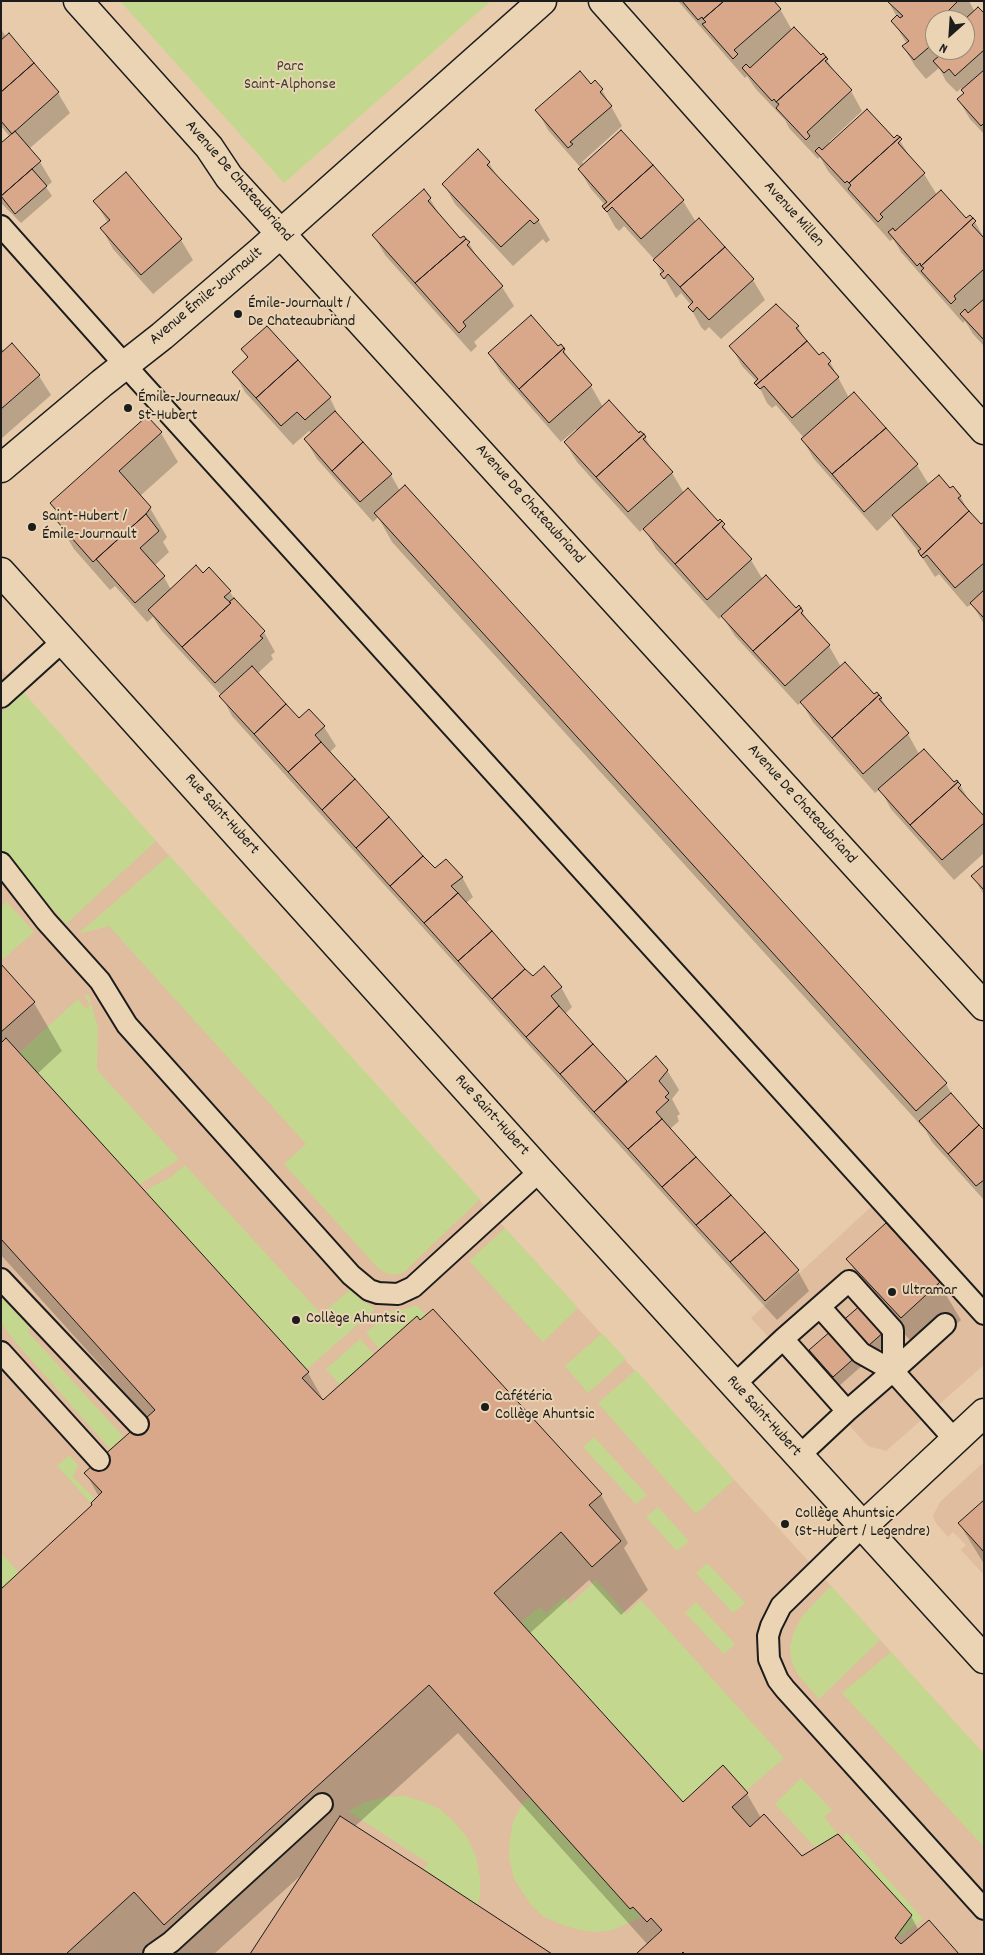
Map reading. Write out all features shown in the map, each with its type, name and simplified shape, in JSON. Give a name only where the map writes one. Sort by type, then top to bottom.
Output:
[{"type":"street","name":"Avenue De Chateaubriand","points":[[78,1],[208,146],[229,177],[984,1006]]},
{"type":"street","name":"Avenue Émile-Journault","points":[[1,468],[39,434],[125,365],[281,234],[542,1]]},
{"type":"street","name":"Avenue Millen","points":[[603,1],[984,430]]},
{"type":"street","name":"Rue Saint-Hubert","points":[[1,572],[540,1171],[984,1658]]},
{"type":"street","points":[[863,1526],[984,1413]]},
{"type":"lane","points":[[1,226],[984,1314]]},
{"type":"lane","points":[[1,698],[64,640]]},
{"type":"lane","points":[[1,863],[46,921],[100,981],[127,1025],[351,1275],[369,1290],[378,1293],[398,1294],[413,1287],[540,1171]]},
{"type":"lane","points":[[1,1278],[138,1424]]},
{"type":"lane","points":[[734,1385],[849,1281],[893,1330],[893,1371]]},
{"type":"lane","points":[[820,1307],[860,1352],[893,1371],[955,1440]]},
{"type":"lane","points":[[799,1456],[945,1324]]},
{"type":"lane","points":[[783,1339],[847,1412]]},
{"type":"lane","points":[[1,1352],[99,1460]]},
{"type":"lane","points":[[863,1526],[781,1606],[768,1636],[769,1659],[778,1680],[785,1689],[984,1909]]},
{"type":"lane","points":[[154,1954],[171,1942],[322,1804]]},
{"type":"shaded area","name":"Collège Ahuntsic","points":[[1,669],[505,1228],[984,1754],[984,1954],[1,1954]]},
{"type":"shaded area","points":[[872,1206],[984,1329],[984,1365],[886,1451],[868,1446],[751,1318]]},
{"type":"shaded area","points":[[984,1462],[984,1575],[961,1550],[966,1545],[953,1532],[948,1537],[936,1523],[933,1516],[940,1502]]},
{"type":"green space","name":"Parc Saint-Alphonse","points":[[120,1],[491,1],[284,183]]},
{"type":"green space","points":[[23,692],[156,841],[66,924],[1,851],[1,714]]},
{"type":"green space","points":[[169,855],[480,1199],[403,1273],[392,1275],[377,1267],[284,1164],[306,1144],[109,926],[78,934]]},
{"type":"green space","points":[[7,902],[34,932],[1,961],[1,907]]},
{"type":"green space","points":[[88,993],[98,1028],[97,1068],[99,1072],[179,1159],[139,1185],[19,1053],[78,999],[86,1009],[90,1005],[85,997]]},
{"type":"green space","points":[[185,1165],[321,1314],[350,1290],[375,1309],[306,1370],[145,1192],[171,1177]]},
{"type":"green space","points":[[505,1228],[578,1308],[543,1342],[469,1261]]},
{"type":"green space","points":[[1,1297],[30,1328],[27,1331],[122,1435],[123,1437],[110,1449],[17,1344],[1,1323]]},
{"type":"green space","points":[[416,1305],[426,1315],[420,1320],[416,1316],[379,1349],[366,1333],[390,1311],[406,1309]]},
{"type":"green space","points":[[602,1333],[626,1359],[588,1393],[565,1366]]},
{"type":"green space","points":[[360,1339],[374,1354],[340,1385],[326,1369]]},
{"type":"green space","points":[[636,1370],[734,1480],[696,1514],[598,1403]]},
{"type":"green space","points":[[594,1437],[647,1495],[636,1504],[583,1447]]},
{"type":"green space","points":[[69,1455],[78,1465],[73,1477],[95,1499],[91,1503],[57,1466]]},
{"type":"green space","points":[[658,1507],[689,1541],[677,1551],[646,1517]]},
{"type":"green space","points":[[1,1553],[19,1573],[1,1589]]},
{"type":"green space","points":[[707,1563],[745,1603],[733,1613],[696,1573]]},
{"type":"green space","points":[[596,1580],[626,1614],[641,1600],[784,1758],[746,1791],[724,1766],[683,1802],[521,1622],[540,1607],[546,1613],[564,1597],[570,1604]]},
{"type":"green space","points":[[831,1586],[880,1640],[819,1699],[799,1676],[792,1663],[790,1648],[794,1631],[804,1614]]},
{"type":"green space","points":[[696,1602],[735,1644],[724,1654],[685,1613]]},
{"type":"green space","points":[[891,1652],[984,1754],[984,1847],[842,1693]]},
{"type":"green space","points":[[801,1778],[832,1810],[824,1817],[838,1834],[815,1847],[775,1804]]},
{"type":"green space","points":[[404,1796],[425,1802],[441,1810],[467,1837],[476,1856],[480,1878],[480,1896],[477,1905],[424,1870],[428,1863],[348,1811],[363,1803],[385,1797]]},
{"type":"green space","points":[[529,1796],[630,1909],[633,1907],[641,1917],[613,1930],[596,1932],[579,1930],[563,1925],[544,1917],[531,1905],[514,1879],[509,1857],[513,1822]]},
{"type":"green space","points":[[847,1833],[923,1919],[903,1934],[895,1938],[912,1915],[842,1838]]},
{"type":"building","points":[[682,1],[724,1],[703,19],[702,17],[698,20]]},
{"type":"building","points":[[724,1],[774,1],[781,9],[734,50],[738,54],[733,59],[702,24],[706,22],[703,19]]},
{"type":"building","points":[[887,1],[958,1],[949,10],[925,10],[925,51],[914,60],[902,46],[909,41],[891,21],[897,15],[900,18],[903,16]]},
{"type":"building","points":[[978,7],[984,13],[984,50],[975,58],[975,10]]},
{"type":"building","points":[[794,27],[821,55],[823,53],[826,57],[776,102],[774,99],[772,101],[742,68],[746,64],[750,68]]},
{"type":"building","points":[[9,33],[34,63],[1,92],[1,40]]},
{"type":"building","points":[[826,57],[828,59],[825,61],[852,90],[807,132],[810,136],[806,140],[776,108],[779,104],[776,102]]},
{"type":"building","points":[[973,60],[955,76],[949,69],[944,73],[933,61]]},
{"type":"building","points":[[34,63],[59,92],[12,134],[1,121],[1,92]]},
{"type":"building","points":[[984,70],[984,123],[981,126],[957,99],[964,93],[961,90]]},
{"type":"building","points":[[580,71],[591,84],[595,80],[603,89],[600,92],[612,106],[570,142],[573,144],[568,148],[535,110]]},
{"type":"building","points":[[867,109],[894,138],[897,135],[900,137],[849,183],[847,181],[845,183],[815,151],[819,147],[822,150]]},
{"type":"building","points":[[621,130],[653,165],[604,209],[602,206],[607,202],[578,169]]},
{"type":"building","points":[[15,131],[41,161],[1,196],[1,143]]},
{"type":"building","points":[[900,137],[902,139],[898,143],[925,173],[880,214],[883,217],[878,222],[848,189],[851,185],[849,183]]},
{"type":"building","points":[[478,149],[490,162],[487,165],[539,220],[534,224],[530,220],[501,247],[442,184]]},
{"type":"building","points":[[653,165],[684,200],[641,239],[612,207],[607,212],[604,209]]},
{"type":"building","points":[[32,169],[47,186],[15,214],[1,196]]},
{"type":"building","points":[[126,172],[182,239],[141,275],[100,228],[110,220],[93,201]]},
{"type":"building","points":[[424,189],[431,198],[428,201],[460,238],[464,236],[466,239],[415,283],[372,235]]},
{"type":"building","points":[[941,190],[966,218],[970,215],[973,218],[921,266],[920,263],[917,266],[888,232],[893,228],[895,231]]},
{"type":"building","points":[[699,218],[725,247],[680,287],[668,274],[664,279],[660,274],[664,271],[653,260]]},
{"type":"building","points":[[973,218],[976,221],[972,225],[984,238],[984,269],[954,296],[956,299],[951,304],[921,271],[924,268],[921,266]]},
{"type":"building","points":[[466,239],[470,242],[467,245],[503,286],[463,322],[466,326],[459,333],[415,283]]},
{"type":"building","points":[[725,247],[754,279],[709,320],[697,307],[693,312],[688,307],[693,302],[680,287]]},
{"type":"building","points":[[984,299],[984,340],[960,314],[965,309],[968,313]]},
{"type":"building","points":[[776,304],[799,326],[796,328],[807,341],[756,385],[754,383],[758,379],[729,346]]},
{"type":"building","points":[[531,315],[558,346],[561,344],[564,348],[519,389],[488,353]]},
{"type":"building","points":[[267,326],[298,360],[256,398],[232,372],[248,357],[241,349]]},
{"type":"building","points":[[807,341],[819,355],[823,352],[831,361],[828,364],[839,377],[792,418],[764,386],[760,389],[756,385]]},
{"type":"building","points":[[12,343],[40,375],[1,409],[1,353]]},
{"type":"building","points":[[564,348],[563,352],[592,385],[549,423],[519,389]]},
{"type":"building","points":[[298,360],[331,397],[305,420],[297,412],[281,426],[256,398]]},
{"type":"building","points":[[854,392],[886,428],[832,474],[801,439]]},
{"type":"building","points":[[609,400],[639,433],[640,431],[644,434],[596,477],[564,442]]},
{"type":"building","points":[[335,411],[363,442],[332,471],[304,439]]},
{"type":"building","points":[[147,416],[162,432],[119,471],[151,507],[146,514],[93,562],[56,520],[61,516],[50,503]]},
{"type":"building","points":[[886,428],[918,464],[864,512],[832,474]]},
{"type":"building","points":[[644,434],[646,437],[643,439],[673,472],[628,512],[596,477]]},
{"type":"building","points":[[363,442],[392,474],[360,502],[332,471]]},
{"type":"building","points":[[939,475],[950,488],[953,486],[961,496],[958,498],[969,511],[921,556],[918,551],[921,549],[892,515]]},
{"type":"building","points":[[405,485],[947,1083],[916,1111],[374,513]]},
{"type":"building","points":[[688,488],[718,521],[720,519],[722,521],[675,564],[643,529]]},
{"type":"building","points":[[969,511],[981,524],[984,522],[984,563],[955,588],[927,555],[923,558],[921,556]]},
{"type":"building","points":[[146,514],[159,531],[140,548],[165,576],[135,603],[96,559]]},
{"type":"building","points":[[722,521],[725,524],[722,527],[752,559],[707,600],[675,564]]},
{"type":"building","points":[[196,565],[203,573],[209,567],[231,591],[224,597],[231,603],[182,647],[148,610]]},
{"type":"building","points":[[766,575],[796,608],[799,605],[801,608],[753,651],[721,616]]},
{"type":"building","points":[[984,590],[984,618],[970,603]]},
{"type":"building","points":[[234,598],[265,631],[260,636],[263,638],[215,683],[182,647],[231,603],[229,602]]},
{"type":"building","points":[[801,608],[803,611],[801,613],[830,645],[785,686],[753,651]]},
{"type":"building","points":[[845,662],[874,694],[877,692],[879,695],[832,738],[800,702]]},
{"type":"building","points":[[252,666],[286,704],[254,734],[219,696]]},
{"type":"building","points":[[879,695],[882,698],[879,699],[909,733],[863,774],[832,738]]},
{"type":"building","points":[[286,704],[299,718],[309,709],[325,726],[315,735],[321,742],[288,772],[254,734]]},
{"type":"building","points":[[321,742],[355,779],[322,810],[288,772]]},
{"type":"building","points":[[924,749],[954,782],[957,780],[958,782],[910,825],[878,789]]},
{"type":"building","points":[[355,779],[389,817],[356,848],[322,810]]},
{"type":"building","points":[[958,782],[961,785],[958,788],[984,816],[984,823],[942,860],[910,825]]},
{"type":"building","points":[[389,817],[423,856],[390,886],[356,848]]},
{"type":"building","points":[[423,856],[435,868],[446,859],[463,877],[451,886],[458,893],[424,923],[390,886]]},
{"type":"building","points":[[984,865],[984,890],[971,876]]},
{"type":"building","points":[[458,893],[492,931],[458,961],[424,923]]},
{"type":"building","points":[[492,931],[525,969],[492,999],[458,961]]},
{"type":"building","points":[[1,964],[35,1002],[1,1032]]},
{"type":"building","points":[[544,966],[562,987],[551,996],[559,1006],[526,1037],[492,999],[525,969],[533,976]]},
{"type":"building","points":[[559,1006],[593,1044],[560,1074],[526,1037]]},
{"type":"building","points":[[6,1038],[309,1372],[302,1378],[323,1400],[417,1316],[420,1320],[433,1309],[602,1494],[589,1505],[621,1541],[592,1567],[561,1532],[494,1593],[683,1802],[723,1765],[748,1793],[732,1807],[750,1827],[764,1814],[802,1856],[838,1834],[912,1915],[895,1938],[901,1944],[929,1920],[959,1954],[685,1954],[683,1952],[681,1954],[636,1954],[662,1930],[651,1918],[647,1922],[633,1907],[630,1909],[429,1685],[164,1925],[134,1892],[66,1954],[1,1954],[1,1589],[92,1505],[91,1503],[102,1492],[84,1473],[155,1410],[1,1239],[1,1043]]},
{"type":"building","points":[[593,1044],[627,1081],[594,1112],[560,1074]]},
{"type":"building","points":[[656,1056],[668,1070],[659,1081],[669,1093],[665,1097],[669,1100],[656,1112],[662,1119],[628,1149],[594,1112]]},
{"type":"building","points":[[951,1093],[979,1125],[948,1154],[919,1121]]},
{"type":"building","points":[[662,1119],[696,1157],[662,1187],[628,1149]]},
{"type":"building","points":[[979,1125],[984,1130],[984,1180],[976,1186],[948,1154]]},
{"type":"building","points":[[696,1157],[731,1195],[696,1225],[662,1187]]},
{"type":"building","points":[[731,1195],[765,1232],[730,1262],[696,1225]]},
{"type":"building","points":[[886,1223],[940,1282],[901,1318],[846,1259]]},
{"type":"building","points":[[765,1232],[799,1270],[765,1301],[730,1262]]},
{"type":"building","points":[[862,1304],[885,1331],[833,1377],[809,1350]]},
{"type":"building","points":[[984,1500],[984,1552],[958,1523]]},
{"type":"building","points":[[340,1816],[424,1870],[552,1954],[250,1954]]},
{"type":"place","name":"Émile-Journault / De Chateaubriand","points":[[238,314]]},
{"type":"place","name":"Émile-Journeaux/ St-Hubert","points":[[128,408]]},
{"type":"place","name":"Saint-Hubert / Émile-Journault","points":[[32,527]]},
{"type":"place","name":"Ultramar","points":[[892,1292]]},
{"type":"place","name":"Collège Ahuntsic","points":[[296,1320]]},
{"type":"place","name":"Cafétéria Collège Ahuntsic","points":[[485,1407]]},
{"type":"place","name":"Collège Ahuntsic (St-Hubert / Legendre)","points":[[785,1524]]}]
